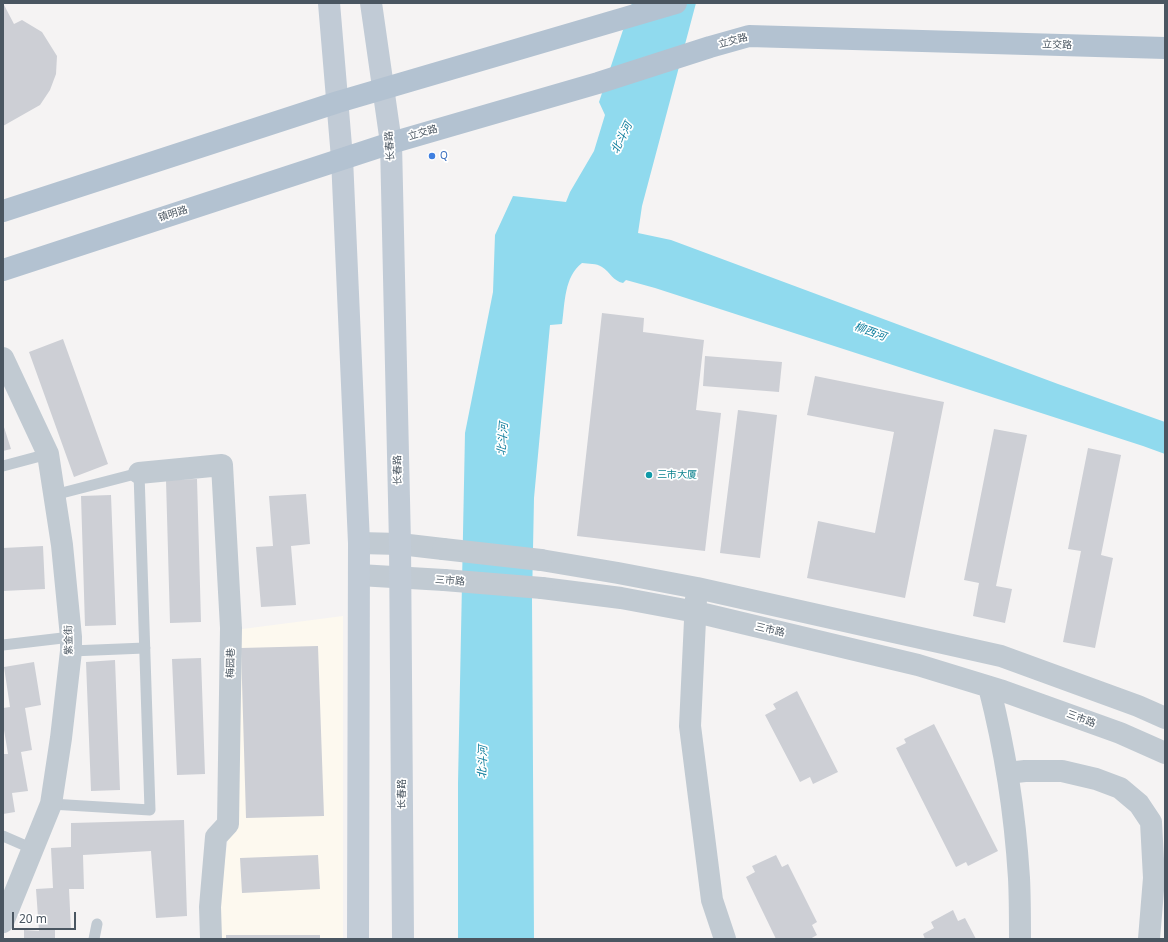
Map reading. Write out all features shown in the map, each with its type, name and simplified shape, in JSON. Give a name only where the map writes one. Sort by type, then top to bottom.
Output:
[{"type":"main road","points":[[329,3],[342,158],[360,543],[358,939]]},
{"type":"main road","name":"长春路","points":[[371,3],[391,143],[400,544],[403,939]]},
{"type":"main road","points":[[3,211],[338,102],[676,3]]},
{"type":"main road","name":"立交路","points":[[342,158],[598,83],[710,47],[750,36],[1165,48]]},
{"type":"main road","name":"镇明路","points":[[3,270],[342,158]]},
{"type":"street","name":"紫金街","points":[[3,358],[48,454],[62,545],[71,644],[61,738],[51,804],[3,922]]},
{"type":"street","name":"梅园巷","points":[[139,473],[222,465],[231,628],[228,824],[216,837],[210,907],[211,939]]},
{"type":"street","points":[[360,543],[400,544],[541,560],[618,572],[697,588],[1001,656],[1138,706],[1165,718]]},
{"type":"street","name":"三市路","points":[[360,575],[542,588],[621,598],[696,612],[918,665],[989,687],[1120,733],[1165,753]]},
{"type":"street","points":[[697,588],[690,726],[712,900],[725,939]]},
{"type":"street","points":[[989,687],[998,720],[1012,802],[1019,878],[1020,939]]},
{"type":"street","points":[[1007,773],[1025,771],[1062,771],[1096,779],[1120,788],[1139,804],[1151,822],[1154,878],[1149,939]]},
{"type":"lane","points":[[3,466],[48,454]]},
{"type":"lane","points":[[51,804],[150,810],[139,473],[54,495]]},
{"type":"lane","points":[[3,645],[71,644],[145,648]]},
{"type":"lane","points":[[3,836],[33,849]]},
{"type":"lane","points":[[94,939],[97,924]]},
{"type":"shaded area","points":[[343,616],[343,939],[214,939],[233,805],[227,631]]},
{"type":"water","points":[[632,3],[696,3],[642,206],[638,233],[671,240],[1058,384],[1165,422],[1165,454],[655,288],[626,280],[623,283],[614,278],[600,266],[582,263],[572,275],[566,291],[562,324],[550,325],[534,498],[532,600],[534,939],[458,939],[458,783],[465,433],[493,292],[495,235],[513,196],[566,202],[570,192],[594,151],[605,115],[599,102]]},
{"type":"building","points":[[3,3],[14,24],[22,20],[42,32],[57,56],[56,74],[50,90],[40,105],[3,126]]},
{"type":"building","name":"三市大厦","points":[[602,313],[644,318],[643,332],[704,340],[696,410],[721,413],[705,551],[577,536]]},
{"type":"building","points":[[63,339],[108,464],[74,477],[29,352]]},
{"type":"building","points":[[705,356],[782,362],[779,392],[703,386]]},
{"type":"building","points":[[815,376],[944,402],[905,598],[807,578],[818,521],[875,533],[894,432],[807,415]]},
{"type":"building","points":[[738,410],[777,415],[760,558],[720,553]]},
{"type":"building","points":[[3,424],[11,449],[3,451]]},
{"type":"building","points":[[994,429],[1027,435],[996,586],[1012,589],[1005,623],[973,616],[979,583],[964,580]]},
{"type":"building","points":[[1088,448],[1121,455],[1101,555],[1113,558],[1095,648],[1063,642],[1081,551],[1068,549]]},
{"type":"building","points":[[197,479],[201,622],[170,623],[166,480]]},
{"type":"building","points":[[306,494],[310,544],[291,546],[296,605],[261,607],[256,547],[273,546],[269,496]]},
{"type":"building","points":[[111,495],[116,625],[85,626],[81,496]]},
{"type":"building","points":[[43,546],[45,589],[3,591],[3,548]]},
{"type":"building","points":[[318,646],[324,816],[246,818],[241,648]]},
{"type":"building","points":[[201,658],[205,774],[177,775],[172,659]]},
{"type":"building","points":[[115,660],[120,790],[91,791],[86,662]]},
{"type":"building","points":[[34,662],[41,705],[25,708],[32,750],[21,752],[28,791],[12,793],[15,812],[3,814],[3,754],[8,754],[3,724],[3,708],[10,707],[4,667]]},
{"type":"building","points":[[797,691],[838,772],[813,784],[810,777],[800,782],[765,715],[776,709],[773,704]]},
{"type":"building","points":[[934,724],[998,851],[968,866],[966,862],[956,867],[896,748],[906,743],[904,739]]},
{"type":"building","points":[[184,820],[187,916],[156,918],[151,851],[83,855],[84,889],[69,889],[71,930],[55,930],[55,939],[24,939],[24,930],[39,931],[36,889],[53,888],[51,848],[71,847],[71,823]]},
{"type":"building","points":[[318,855],[320,889],[242,893],[240,858]]},
{"type":"building","points":[[776,855],[782,867],[788,864],[817,922],[812,925],[817,935],[810,939],[776,939],[746,877],[755,872],[752,866]]},
{"type":"building","points":[[953,910],[958,921],[965,918],[976,939],[925,939],[923,934],[934,928],[931,922]]},
{"type":"building","points":[[226,935],[320,935],[320,939],[226,939]]},
{"type":"place","name":"Q","points":[[432,156]]},
{"type":"place","name":"三市大厦","points":[[649,475]]},
{"type":"water label","name":"北斗河","points":[[622,138]]},
{"type":"water label","name":"柳西河","points":[[870,332]]},
{"type":"water label","name":"北斗河","points":[[503,439]]},
{"type":"water label","name":"北斗河","points":[[483,762]]}]
